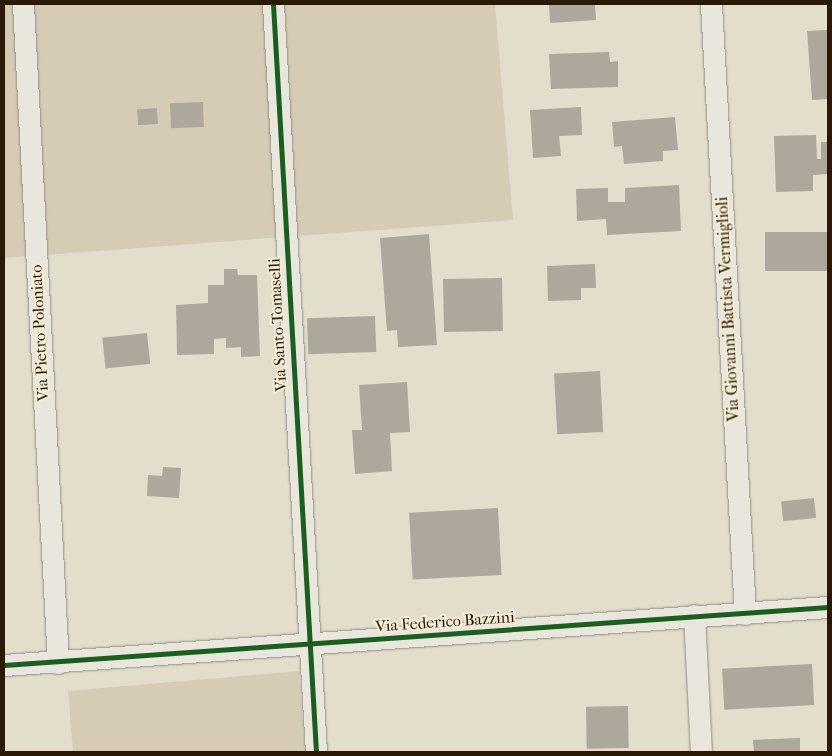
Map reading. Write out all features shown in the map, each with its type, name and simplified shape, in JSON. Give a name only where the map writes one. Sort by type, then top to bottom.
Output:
[{"type":"street","name":"Via Pietro Poloniato","points":[[23,4],[58,663]]},
{"type":"street","name":"Via Santo Tomaselli","points":[[273,4],[308,645],[316,752]]},
{"type":"street","name":"Via Giovanni Battista Vermiglioli","points":[[712,4],[745,614]]},
{"type":"street","name":"Via Federico Bazzini","points":[[4,665],[58,663],[694,615],[745,614],[828,607]]},
{"type":"street","points":[[694,615],[701,752]]},
{"type":"shaded area","points":[[4,4],[495,4],[513,220],[4,258]]},
{"type":"shaded area","points":[[299,671],[305,752],[73,752],[68,691]]},
{"type":"building","points":[[549,4],[595,4],[596,20],[550,23]]},
{"type":"building","points":[[828,30],[828,99],[812,100],[807,31]]},
{"type":"building","points":[[609,52],[610,62],[618,61],[618,87],[551,89],[549,54]]},
{"type":"building","points":[[203,102],[204,127],[171,128],[170,103]]},
{"type":"building","points":[[581,107],[582,135],[559,136],[561,156],[533,158],[530,110]]},
{"type":"building","points":[[157,108],[158,124],[138,125],[137,109]]},
{"type":"building","points":[[675,117],[678,150],[663,151],[663,161],[624,164],[622,146],[614,147],[612,122]]},
{"type":"building","points":[[816,135],[817,159],[821,159],[821,142],[828,142],[828,174],[813,175],[813,191],[776,192],[774,136]]},
{"type":"building","points":[[679,185],[681,231],[607,235],[606,219],[577,221],[576,189],[608,188],[608,202],[625,202],[625,188]]},
{"type":"building","points":[[765,232],[828,232],[828,271],[765,271]]},
{"type":"building","points":[[429,234],[437,345],[398,347],[397,330],[387,331],[380,238]]},
{"type":"building","points":[[595,264],[596,288],[581,288],[581,300],[548,301],[547,266]]},
{"type":"building","points":[[224,269],[237,269],[238,275],[257,275],[260,356],[241,357],[241,347],[226,348],[226,338],[214,339],[214,354],[177,355],[176,305],[208,303],[208,285],[224,285]]},
{"type":"building","points":[[502,278],[503,331],[444,332],[443,279]]},
{"type":"building","points":[[375,316],[376,352],[308,354],[307,318]]},
{"type":"building","points":[[147,333],[150,364],[105,369],[102,338]]},
{"type":"building","points":[[600,371],[603,432],[557,434],[554,373]]},
{"type":"building","points":[[407,382],[410,432],[390,433],[392,471],[355,474],[352,430],[362,430],[359,385]]},
{"type":"building","points":[[163,467],[181,468],[179,498],[147,496],[148,475],[162,476]]},
{"type":"building","points":[[814,498],[816,518],[783,521],[781,501]]},
{"type":"building","points":[[498,508],[502,575],[413,580],[409,513]]},
{"type":"building","points":[[812,664],[814,705],[724,710],[722,669]]},
{"type":"building","points":[[628,706],[629,748],[587,749],[586,707]]},
{"type":"building","points":[[800,738],[800,752],[754,752],[753,740]]},
{"type":"cycle path","points":[[273,4],[316,752]]},
{"type":"cycle path","points":[[4,665],[828,607]]}]
